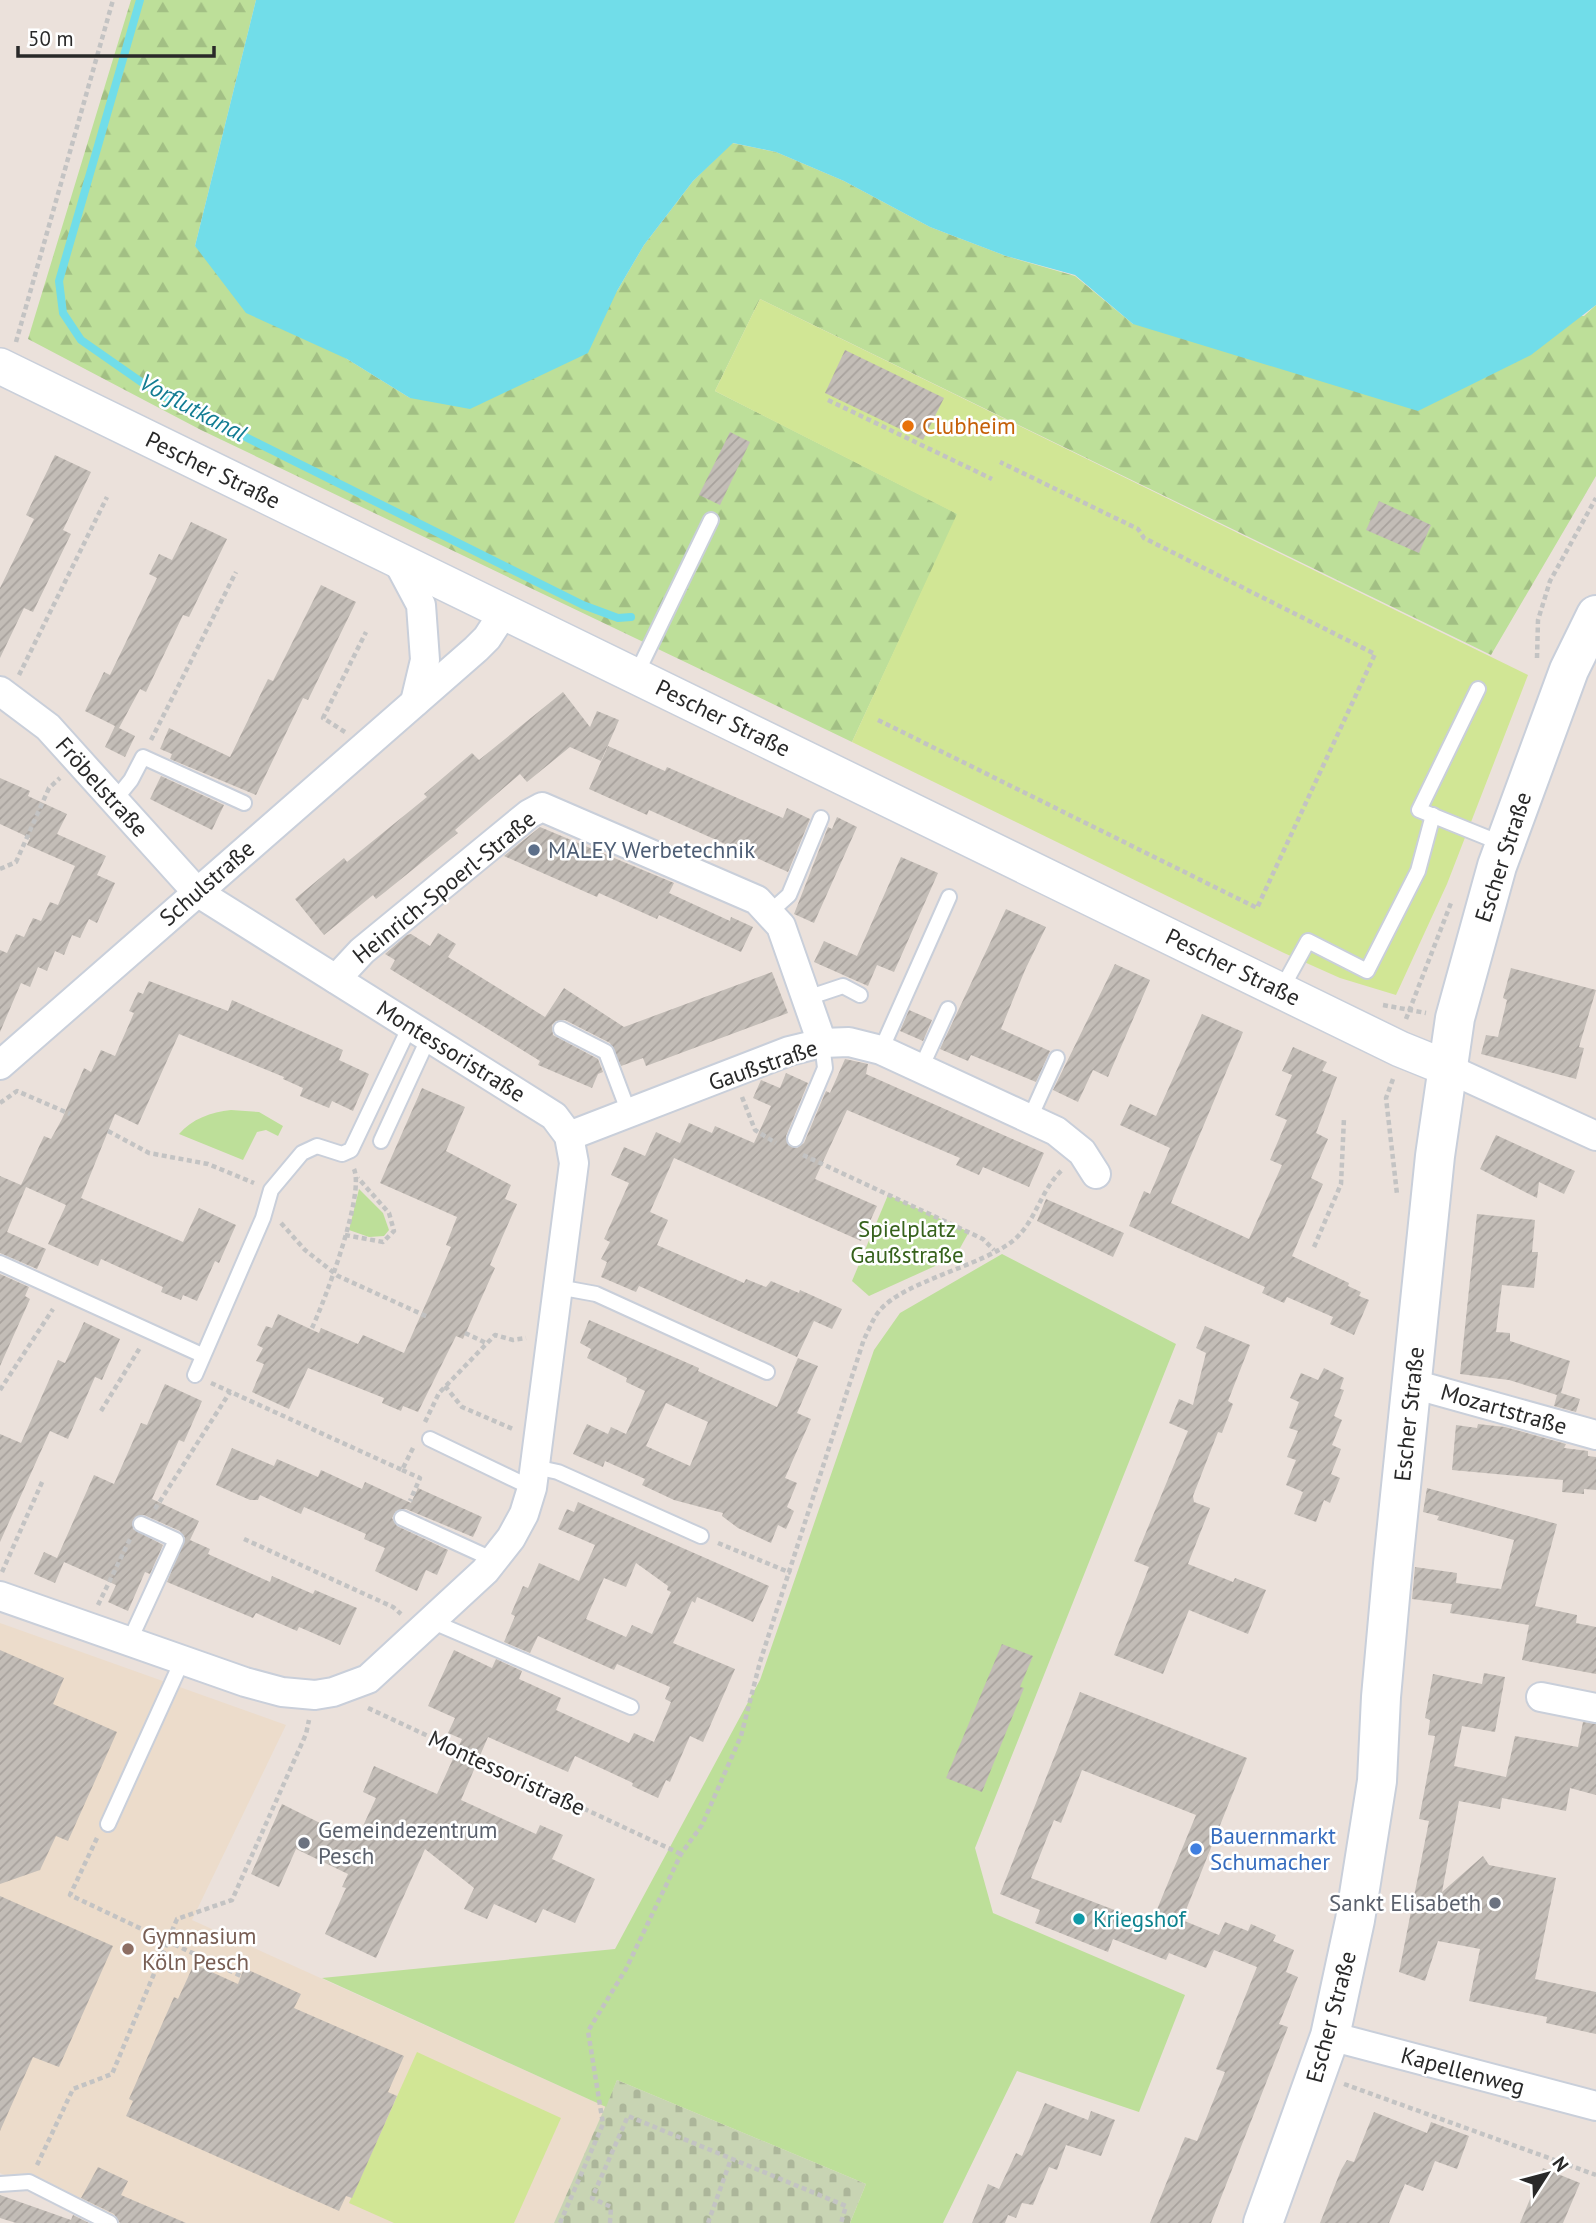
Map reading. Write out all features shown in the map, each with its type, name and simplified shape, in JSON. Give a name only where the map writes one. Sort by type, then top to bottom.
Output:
[{"type":"main road","name":"Escher Straße","points":[[1263,2223],[1330,2036],[1355,1920],[1377,1781],[1383,1664],[1447,1068],[1455,1018],[1504,845],[1569,670],[1596,615]]},
{"type":"street","name":"Pescher Straße","points":[[8,355],[397,560],[1281,991],[1447,1068]]},
{"type":"street","points":[[397,560],[421,605],[425,660],[415,702]]},
{"type":"street","name":"Schulstraße","points":[[0,1065],[487,638],[504,612]]},
{"type":"street","name":"Fröbelstraße","points":[[4,693],[48,727],[197,892]]},
{"type":"street","name":"Heinrich-Spoerl-Straße","points":[[336,979],[362,951],[529,814],[542,807],[757,900],[781,926],[822,1043]]},
{"type":"street","name":"Montessoristraße","points":[[197,892],[554,1116],[569,1136]]},
{"type":"street","name":"Gaußstraße","points":[[569,1136],[789,1051],[822,1043],[849,1042],[881,1050],[1056,1130],[1089,1163]]},
{"type":"street","points":[[1447,1068],[1596,1136]]},
{"type":"street","points":[[0,1596],[182,1661],[282,1692],[324,1693],[368,1679],[494,1560],[524,1514],[535,1465],[574,1163],[569,1136]]},
{"type":"street","name":"Mozartstraße","points":[[1413,1384],[1596,1435]]},
{"type":"street","points":[[1541,1697],[1596,1708]]},
{"type":"street","name":"Kapellenweg","points":[[1330,2036],[1596,2106]]},
{"type":"lane","points":[[636,676],[711,520]]},
{"type":"lane","points":[[1478,689],[1419,810],[1504,845]]},
{"type":"lane","points":[[114,801],[131,780],[143,757],[244,803]]},
{"type":"lane","points":[[1281,991],[1308,941],[1367,971],[1418,871],[1433,815]]},
{"type":"lane","points":[[770,912],[789,895],[821,818]]},
{"type":"lane","points":[[881,1050],[948,897]]},
{"type":"lane","points":[[807,998],[843,986],[860,995]]},
{"type":"lane","points":[[921,1068],[948,1009]]},
{"type":"lane","points":[[561,1029],[606,1052],[629,1113]]},
{"type":"lane","points":[[381,1142],[420,1032]]},
{"type":"lane","points":[[195,1375],[270,1196],[302,1153],[317,1146],[342,1154],[347,1152],[420,1032]]},
{"type":"lane","points":[[791,1145],[825,1068],[822,1043]]},
{"type":"lane","points":[[1030,1118],[1057,1058]]},
{"type":"lane","points":[[0,1263],[202,1355]]},
{"type":"lane","points":[[558,1287],[596,1294],[767,1372]]},
{"type":"lane","points":[[424,1437],[558,1472],[701,1536]]},
{"type":"lane","points":[[402,1518],[494,1560]]},
{"type":"lane","points":[[129,1642],[176,1540],[141,1524]]},
{"type":"lane","points":[[426,1626],[631,1707]]},
{"type":"lane","points":[[108,1824],[182,1661]]},
{"type":"lane","points":[[0,2184],[29,2182],[110,2223]]},
{"type":"path","points":[[8,355],[113,0]]},
{"type":"path","points":[[828,400],[992,479]]},
{"type":"path","points":[[878,720],[1257,908],[1376,654],[1144,538],[1138,529],[1000,462]]},
{"type":"path","points":[[4,693],[107,497]]},
{"type":"path","points":[[143,757],[236,572]]},
{"type":"path","points":[[365,745],[323,718],[366,632]]},
{"type":"path","points":[[0,869],[16,862],[49,788],[79,762]]},
{"type":"path","points":[[733,1073],[755,1130],[984,1239],[993,1250]]},
{"type":"path","points":[[0,1103],[17,1091],[70,1114]]},
{"type":"path","points":[[1314,1247],[1341,1184],[1344,1118]]},
{"type":"path","points":[[108,1131],[149,1153],[208,1164],[270,1196],[280,1221],[305,1250],[335,1274],[428,1317]]},
{"type":"path","points":[[345,1234],[383,1242],[394,1231],[389,1213],[358,1177],[347,1152]]},
{"type":"path","points":[[560,2223],[603,2124],[588,2031],[626,1969],[681,1854],[702,1825],[741,1736],[760,1662],[791,1573],[864,1339],[880,1310],[1013,1241],[1031,1220],[1048,1183],[1089,1163]]},
{"type":"path","points":[[312,1328],[335,1274],[358,1177]]},
{"type":"path","points":[[0,1390],[64,1292]]},
{"type":"path","points":[[101,1411],[150,1331]]},
{"type":"path","points":[[465,1333],[486,1343]]},
{"type":"path","points":[[424,1424],[445,1386],[495,1335],[513,1340],[552,1335]]},
{"type":"path","points":[[195,1375],[420,1478],[402,1518]]},
{"type":"path","points":[[445,1386],[462,1407],[535,1465]]},
{"type":"path","points":[[402,1470],[424,1437]]},
{"type":"path","points":[[0,1576],[43,1480]]},
{"type":"path","points":[[701,1536],[791,1573]]},
{"type":"path","points":[[244,1539],[393,1607],[426,1626]]},
{"type":"path","points":[[29,2182],[73,2089],[112,2074],[177,1919],[232,1900],[324,1693]]},
{"type":"path","name":"Montessoristraße","points":[[324,1693],[681,1854]]},
{"type":"path","points":[[108,1824],[98,1835],[70,1895],[241,1976]]},
{"type":"path","points":[[1317,2075],[1596,2175]]},
{"type":"path","points":[[610,2223],[611,2207],[592,2198],[628,2116],[846,2206],[841,2223]]},
{"type":"path","points":[[708,2223],[731,2159]]},
{"type":"shaded area","name":"Gymnasium Köln Pesch","points":[[0,1623],[286,1725],[192,1920],[606,2107],[554,2223],[115,2223],[0,2173]]},
{"type":"green space","points":[[131,0],[256,0],[195,246],[347,359],[410,398],[617,291],[644,245],[693,181],[732,143],[776,152],[844,181],[930,227],[1006,256],[1075,276],[1133,324],[1584,316],[1596,305],[1596,476],[1491,655],[760,299],[715,391],[958,514],[852,742],[201,430],[28,339]]},
{"type":"green space","points":[[760,299],[1528,675],[1447,884],[1396,995],[1340,978],[1284,953],[852,742],[957,514],[715,391]]},
{"type":"green space","points":[[231,1110],[259,1112],[283,1126],[278,1136],[266,1130],[257,1132],[243,1160],[179,1134],[202,1117]]},
{"type":"green space","points":[[359,1189],[383,1213],[389,1230],[384,1236],[369,1237],[349,1230]]},
{"type":"green space","name":"Spielplatz Gaußstraße","points":[[888,1195],[969,1232],[955,1257],[869,1296],[852,1281]]},
{"type":"green space","points":[[1002,1254],[1176,1344],[975,1848],[993,1913],[1185,1995],[1139,2112],[1017,2071],[943,2223],[850,2223],[866,2184],[617,2080],[606,2107],[322,1978],[615,1949],[760,1680],[874,1350],[900,1313]]},
{"type":"green space","points":[[417,2052],[561,2118],[514,2223],[394,2223],[349,2203]]},
{"type":"green space","points":[[617,2080],[866,2184],[850,2223],[554,2223]]},
{"type":"water","points":[[256,0],[1596,0],[1596,305],[1531,355],[1418,411],[1133,324],[1075,275],[1006,256],[930,227],[844,181],[776,152],[733,143],[693,181],[644,245],[617,291],[588,353],[470,409],[410,398],[347,359],[246,313],[195,246]]},
{"type":"building","points":[[845,350],[944,398],[923,440],[825,393]]},
{"type":"building","points":[[730,432],[750,442],[720,505],[699,495]]},
{"type":"building","points":[[55,455],[91,472],[63,530],[71,534],[33,612],[24,608],[0,658],[0,588],[34,519],[26,515]]},
{"type":"building","points":[[1379,501],[1431,525],[1419,553],[1366,530]]},
{"type":"building","points":[[191,522],[227,539],[189,617],[183,615],[146,692],[140,689],[119,728],[135,736],[125,757],[105,747],[115,726],[85,711],[104,672],[110,675],[157,578],[149,574],[159,554],[172,560]]},
{"type":"building","points":[[321,585],[356,602],[308,700],[303,698],[256,795],[170,759],[172,754],[160,749],[169,728],[230,757],[268,679],[273,681]]},
{"type":"building","points":[[563,692],[590,727],[597,711],[619,720],[601,761],[570,747],[527,782],[520,774],[455,830],[458,833],[376,899],[373,895],[324,935],[295,899],[344,858],[347,862],[427,797],[424,794],[472,753],[479,760]]},
{"type":"building","points":[[608,746],[665,771],[667,767],[783,818],[787,808],[810,819],[788,872],[649,810],[647,815],[589,789]]},
{"type":"building","points":[[161,776],[224,805],[212,830],[150,799]]},
{"type":"building","points":[[0,778],[30,791],[28,796],[67,814],[57,834],[106,856],[97,875],[115,883],[97,923],[89,919],[80,938],[72,935],[64,955],[55,951],[47,971],[38,967],[30,987],[21,983],[0,1032],[0,950],[7,953],[16,934],[24,937],[33,918],[41,921],[50,902],[58,905],[75,866],[27,845],[30,838],[0,824]]},
{"type":"building","points":[[837,817],[857,827],[814,923],[794,914],[828,827],[832,829]]},
{"type":"building","points":[[540,827],[674,883],[669,893],[730,921],[731,917],[753,927],[741,952],[659,915],[657,919],[599,893],[597,897],[504,856]]},
{"type":"building","points":[[901,857],[938,873],[894,972],[877,965],[868,986],[814,962],[824,941],[857,956]]},
{"type":"building","points":[[1006,909],[1046,927],[1001,1029],[1050,1051],[1036,1082],[971,1055],[968,1061],[940,1049]]},
{"type":"building","points":[[438,933],[456,944],[448,957],[545,1017],[564,988],[624,1027],[772,972],[788,1013],[646,1066],[643,1058],[621,1066],[610,1043],[565,1020],[556,1021],[552,1025],[553,1035],[598,1059],[603,1072],[598,1074],[592,1088],[538,1065],[540,1061],[390,969],[395,960],[385,954],[407,935],[411,934],[430,946]]},
{"type":"building","points":[[1115,964],[1150,980],[1108,1077],[1093,1070],[1078,1102],[1053,1090]]},
{"type":"building","points":[[1511,968],[1596,990],[1579,1047],[1584,1048],[1576,1079],[1481,1054],[1486,1035],[1498,1037],[1507,1000],[1503,998]]},
{"type":"building","points":[[149,981],[228,1011],[232,1000],[343,1050],[339,1060],[369,1074],[353,1111],[332,1101],[329,1108],[300,1096],[303,1088],[283,1079],[284,1077],[179,1034],[138,1125],[115,1114],[81,1198],[183,1242],[199,1208],[236,1225],[219,1263],[215,1261],[197,1301],[183,1295],[181,1300],[161,1292],[163,1287],[101,1259],[98,1266],[48,1244],[66,1205],[26,1187],[7,1232],[46,1249],[37,1269],[0,1253],[0,1176],[21,1185],[44,1136],[51,1139],[62,1119],[84,1068],[91,1072],[101,1050],[115,1056],[134,1013],[129,1011],[138,992],[143,994]]},
{"type":"building","points":[[909,1010],[932,1020],[923,1041],[900,1031]]},
{"type":"building","points":[[1202,1014],[1243,1032],[1171,1203],[1249,1239],[1282,1165],[1270,1160],[1287,1120],[1275,1115],[1292,1075],[1282,1071],[1293,1047],[1327,1062],[1322,1071],[1337,1077],[1316,1133],[1328,1139],[1311,1178],[1323,1184],[1292,1256],[1349,1283],[1348,1286],[1361,1292],[1359,1296],[1369,1300],[1354,1335],[1330,1324],[1333,1317],[1287,1297],[1284,1303],[1262,1293],[1265,1287],[1129,1226],[1144,1191],[1150,1194],[1170,1148],[1120,1125],[1130,1104],[1156,1116]]},
{"type":"building","points":[[845,1059],[868,1064],[866,1074],[1044,1153],[1029,1187],[983,1167],[979,1175],[956,1165],[960,1158],[847,1110],[815,1179],[877,1206],[861,1241],[674,1158],[650,1212],[668,1220],[657,1245],[744,1283],[746,1279],[766,1287],[771,1281],[799,1293],[800,1290],[842,1309],[832,1329],[814,1321],[797,1357],[639,1286],[636,1292],[601,1277],[607,1262],[601,1259],[610,1242],[604,1239],[629,1183],[611,1175],[624,1147],[645,1156],[656,1132],[680,1143],[689,1123],[712,1133],[715,1126],[754,1143],[771,1106],[753,1098],[761,1080],[780,1088],[786,1073],[808,1083],[786,1136],[788,1145],[797,1148],[804,1143],[826,1091],[830,1093]]},
{"type":"building","points":[[422,1088],[465,1107],[446,1151],[511,1185],[505,1199],[517,1204],[490,1265],[495,1268],[463,1339],[456,1336],[418,1412],[403,1406],[401,1411],[382,1403],[384,1398],[308,1368],[289,1409],[252,1392],[264,1364],[256,1361],[263,1348],[257,1345],[266,1326],[272,1328],[278,1314],[319,1333],[321,1328],[358,1344],[363,1335],[404,1353],[451,1247],[446,1245],[457,1217],[380,1183]]},
{"type":"building","points":[[1496,1135],[1575,1171],[1564,1194],[1539,1182],[1537,1198],[1480,1169]]},
{"type":"building","points":[[1046,1199],[1124,1233],[1113,1257],[1037,1221]]},
{"type":"building","points":[[1477,1214],[1535,1220],[1532,1252],[1538,1252],[1534,1288],[1502,1285],[1496,1332],[1510,1333],[1510,1341],[1570,1361],[1561,1393],[1580,1399],[1576,1412],[1554,1406],[1557,1395],[1509,1380],[1460,1374]]},
{"type":"building","points":[[0,1274],[29,1287],[25,1296],[30,1299],[0,1366]]},
{"type":"building","points":[[589,1320],[699,1368],[698,1371],[777,1407],[798,1358],[818,1366],[797,1413],[811,1419],[785,1478],[797,1483],[787,1507],[794,1511],[786,1529],[778,1525],[771,1543],[738,1528],[722,1516],[723,1513],[674,1500],[642,1485],[645,1479],[605,1461],[603,1467],[573,1454],[587,1424],[608,1434],[611,1427],[626,1434],[645,1391],[626,1382],[627,1378],[587,1358],[591,1349],[580,1343]],"holes":[[[666,1403],[708,1422],[690,1466],[646,1446]]]},
{"type":"building","points":[[84,1322],[120,1339],[102,1380],[95,1377],[68,1439],[50,1431],[0,1542],[0,1434],[21,1443],[58,1360],[65,1363]]},
{"type":"building","points":[[1205,1326],[1250,1345],[1228,1401],[1233,1404],[1222,1433],[1218,1432],[1193,1496],[1194,1502],[1210,1508],[1188,1564],[1233,1582],[1235,1578],[1266,1590],[1248,1634],[1189,1610],[1163,1674],[1114,1655],[1149,1567],[1134,1561],[1188,1431],[1169,1423],[1179,1399],[1193,1405],[1206,1353],[1196,1348]]},
{"type":"building","points":[[1324,1368],[1344,1378],[1340,1389],[1344,1390],[1334,1416],[1342,1420],[1332,1445],[1341,1449],[1331,1474],[1340,1478],[1330,1503],[1324,1500],[1316,1522],[1294,1514],[1303,1492],[1286,1485],[1296,1460],[1287,1457],[1298,1431],[1289,1428],[1299,1402],[1290,1398],[1301,1373],[1318,1380]]},
{"type":"building","points":[[165,1384],[202,1401],[184,1442],[179,1440],[152,1499],[199,1521],[190,1540],[210,1549],[208,1554],[270,1582],[272,1576],[313,1594],[315,1590],[357,1608],[340,1645],[299,1627],[297,1631],[256,1613],[253,1618],[167,1582],[185,1538],[180,1531],[144,1515],[135,1517],[133,1529],[163,1545],[150,1574],[145,1572],[128,1611],[108,1602],[116,1585],[64,1562],[55,1583],[34,1574],[44,1552],[57,1558],[94,1475],[114,1484],[141,1423],[147,1425]]},
{"type":"building","points":[[1478,1424],[1505,1427],[1566,1444],[1564,1448],[1588,1451],[1588,1456],[1596,1457],[1596,1490],[1584,1489],[1584,1494],[1562,1492],[1563,1480],[1452,1470],[1456,1425],[1477,1428]]},
{"type":"building","points":[[232,1448],[274,1466],[277,1459],[318,1477],[321,1470],[362,1489],[365,1482],[411,1503],[418,1488],[482,1517],[473,1537],[406,1509],[396,1511],[392,1518],[397,1526],[448,1550],[437,1575],[426,1570],[417,1591],[375,1571],[385,1548],[364,1539],[366,1534],[304,1507],[301,1514],[260,1495],[258,1500],[250,1500],[216,1485]]},
{"type":"building","points":[[1427,1488],[1557,1524],[1535,1606],[1577,1615],[1576,1623],[1596,1627],[1596,1674],[1522,1660],[1529,1625],[1450,1613],[1452,1604],[1412,1599],[1415,1567],[1457,1573],[1456,1583],[1501,1589],[1514,1540],[1437,1520],[1439,1516],[1423,1512]]},
{"type":"building","points":[[578,1502],[769,1586],[753,1622],[697,1597],[695,1603],[692,1601],[673,1643],[735,1669],[703,1742],[690,1736],[670,1782],[666,1780],[658,1798],[575,1756],[568,1772],[488,1737],[461,1800],[536,1834],[540,1825],[563,1835],[552,1859],[595,1879],[575,1923],[543,1909],[536,1923],[494,1904],[487,1919],[464,1909],[474,1888],[425,1849],[376,1958],[325,1934],[346,1888],[342,1887],[348,1874],[296,1849],[279,1887],[251,1874],[282,1804],[356,1841],[376,1798],[363,1792],[374,1766],[437,1794],[462,1739],[448,1733],[455,1718],[428,1706],[454,1650],[492,1668],[496,1659],[522,1671],[519,1679],[561,1698],[556,1710],[629,1743],[634,1733],[654,1742],[671,1702],[665,1699],[670,1687],[617,1664],[614,1670],[538,1636],[530,1653],[504,1642],[515,1616],[511,1614],[523,1586],[528,1588],[539,1563],[579,1581],[595,1545],[558,1529],[567,1509],[574,1512]],"holes":[[[636,1563],[668,1586],[667,1590],[671,1592],[652,1634],[632,1625],[626,1637],[586,1619],[604,1578],[626,1587]]]},
{"type":"building","points":[[1002,1644],[1033,1656],[1020,1687],[1024,1688],[982,1792],[946,1778]]},
{"type":"building","points":[[0,1650],[64,1678],[53,1704],[117,1732],[68,1841],[56,1836],[40,1870],[0,1884]]},
{"type":"building","points":[[1484,1673],[1505,1677],[1495,1732],[1462,1726],[1454,1766],[1506,1777],[1515,1736],[1578,1747],[1583,1722],[1596,1724],[1596,1795],[1570,1788],[1566,1811],[1502,1798],[1500,1809],[1459,1801],[1442,1892],[1483,1856],[1489,1865],[1556,1878],[1535,1979],[1596,1992],[1596,2034],[1546,2023],[1547,2017],[1469,2001],[1480,1949],[1438,1941],[1425,1981],[1399,1972],[1429,1821],[1419,1819],[1435,1736],[1428,1735],[1430,1720],[1425,1718],[1433,1674],[1482,1684]]},
{"type":"building","points":[[1080,1692],[1247,1758],[1182,1920],[1219,1935],[1225,1922],[1248,1931],[1251,1924],[1276,1935],[1273,1941],[1294,1950],[1286,1972],[1298,1977],[1279,2024],[1288,2027],[1211,2223],[1150,2223],[1185,2137],[1197,2141],[1225,2072],[1216,2069],[1257,1967],[1214,1950],[1206,1968],[1169,1953],[1166,1960],[1113,1939],[1108,1952],[1035,1923],[1040,1910],[1000,1894]],"holes":[[[1082,1770],[1196,1815],[1151,1924],[1031,1878],[1054,1820],[1061,1823]]]},
{"type":"building","points":[[0,1896],[113,1946],[59,2067],[33,2057],[0,2131]]},
{"type":"building","points":[[194,1964],[238,1984],[244,1968],[301,1994],[294,2008],[404,2056],[388,2092],[397,2096],[352,2198],[346,2196],[339,2211],[126,2116],[133,2101],[129,2099],[174,1997],[178,1999]]},
{"type":"building","points":[[1045,2103],[1088,2120],[1091,2111],[1115,2120],[1101,2156],[1066,2145],[1057,2170],[1049,2167],[1033,2205],[1022,2203],[1016,2218],[1008,2215],[1005,2223],[972,2223],[988,2184],[999,2189],[1016,2153],[1022,2156]]},
{"type":"building","points":[[1374,2112],[1427,2133],[1431,2122],[1469,2136],[1457,2169],[1435,2161],[1423,2191],[1405,2184],[1389,2223],[1320,2223],[1341,2170],[1347,2160],[1354,2162]]},
{"type":"building","points":[[98,2167],[128,2181],[121,2195],[186,2223],[120,2223],[114,2214],[81,2198]]},
{"type":"building","points":[[1543,2168],[1580,2183],[1563,2223],[1520,2223]]},
{"type":"building","points":[[0,2195],[71,2220],[73,2215],[89,2223],[16,2223],[0,2218]]},
{"type":"waterway","name":"Vorflutkanal","points":[[140,0],[59,281],[63,313],[81,340],[157,393],[583,605],[618,618],[631,617]]},
{"type":"place","name":"Clubheim","points":[[908,426]]},
{"type":"place","name":"MALEY Werbetechnik","points":[[534,850]]},
{"type":"place","name":"Gemeindezentrum Pesch","points":[[304,1843]]},
{"type":"place","name":"Bauernmarkt Schumacher","points":[[1196,1849]]},
{"type":"place","name":"Sankt Elisabeth","points":[[1495,1903]]},
{"type":"place","name":"Kriegshof","points":[[1079,1919]]},
{"type":"place","name":"Gymnasium Köln Pesch","points":[[128,1949]]}]
